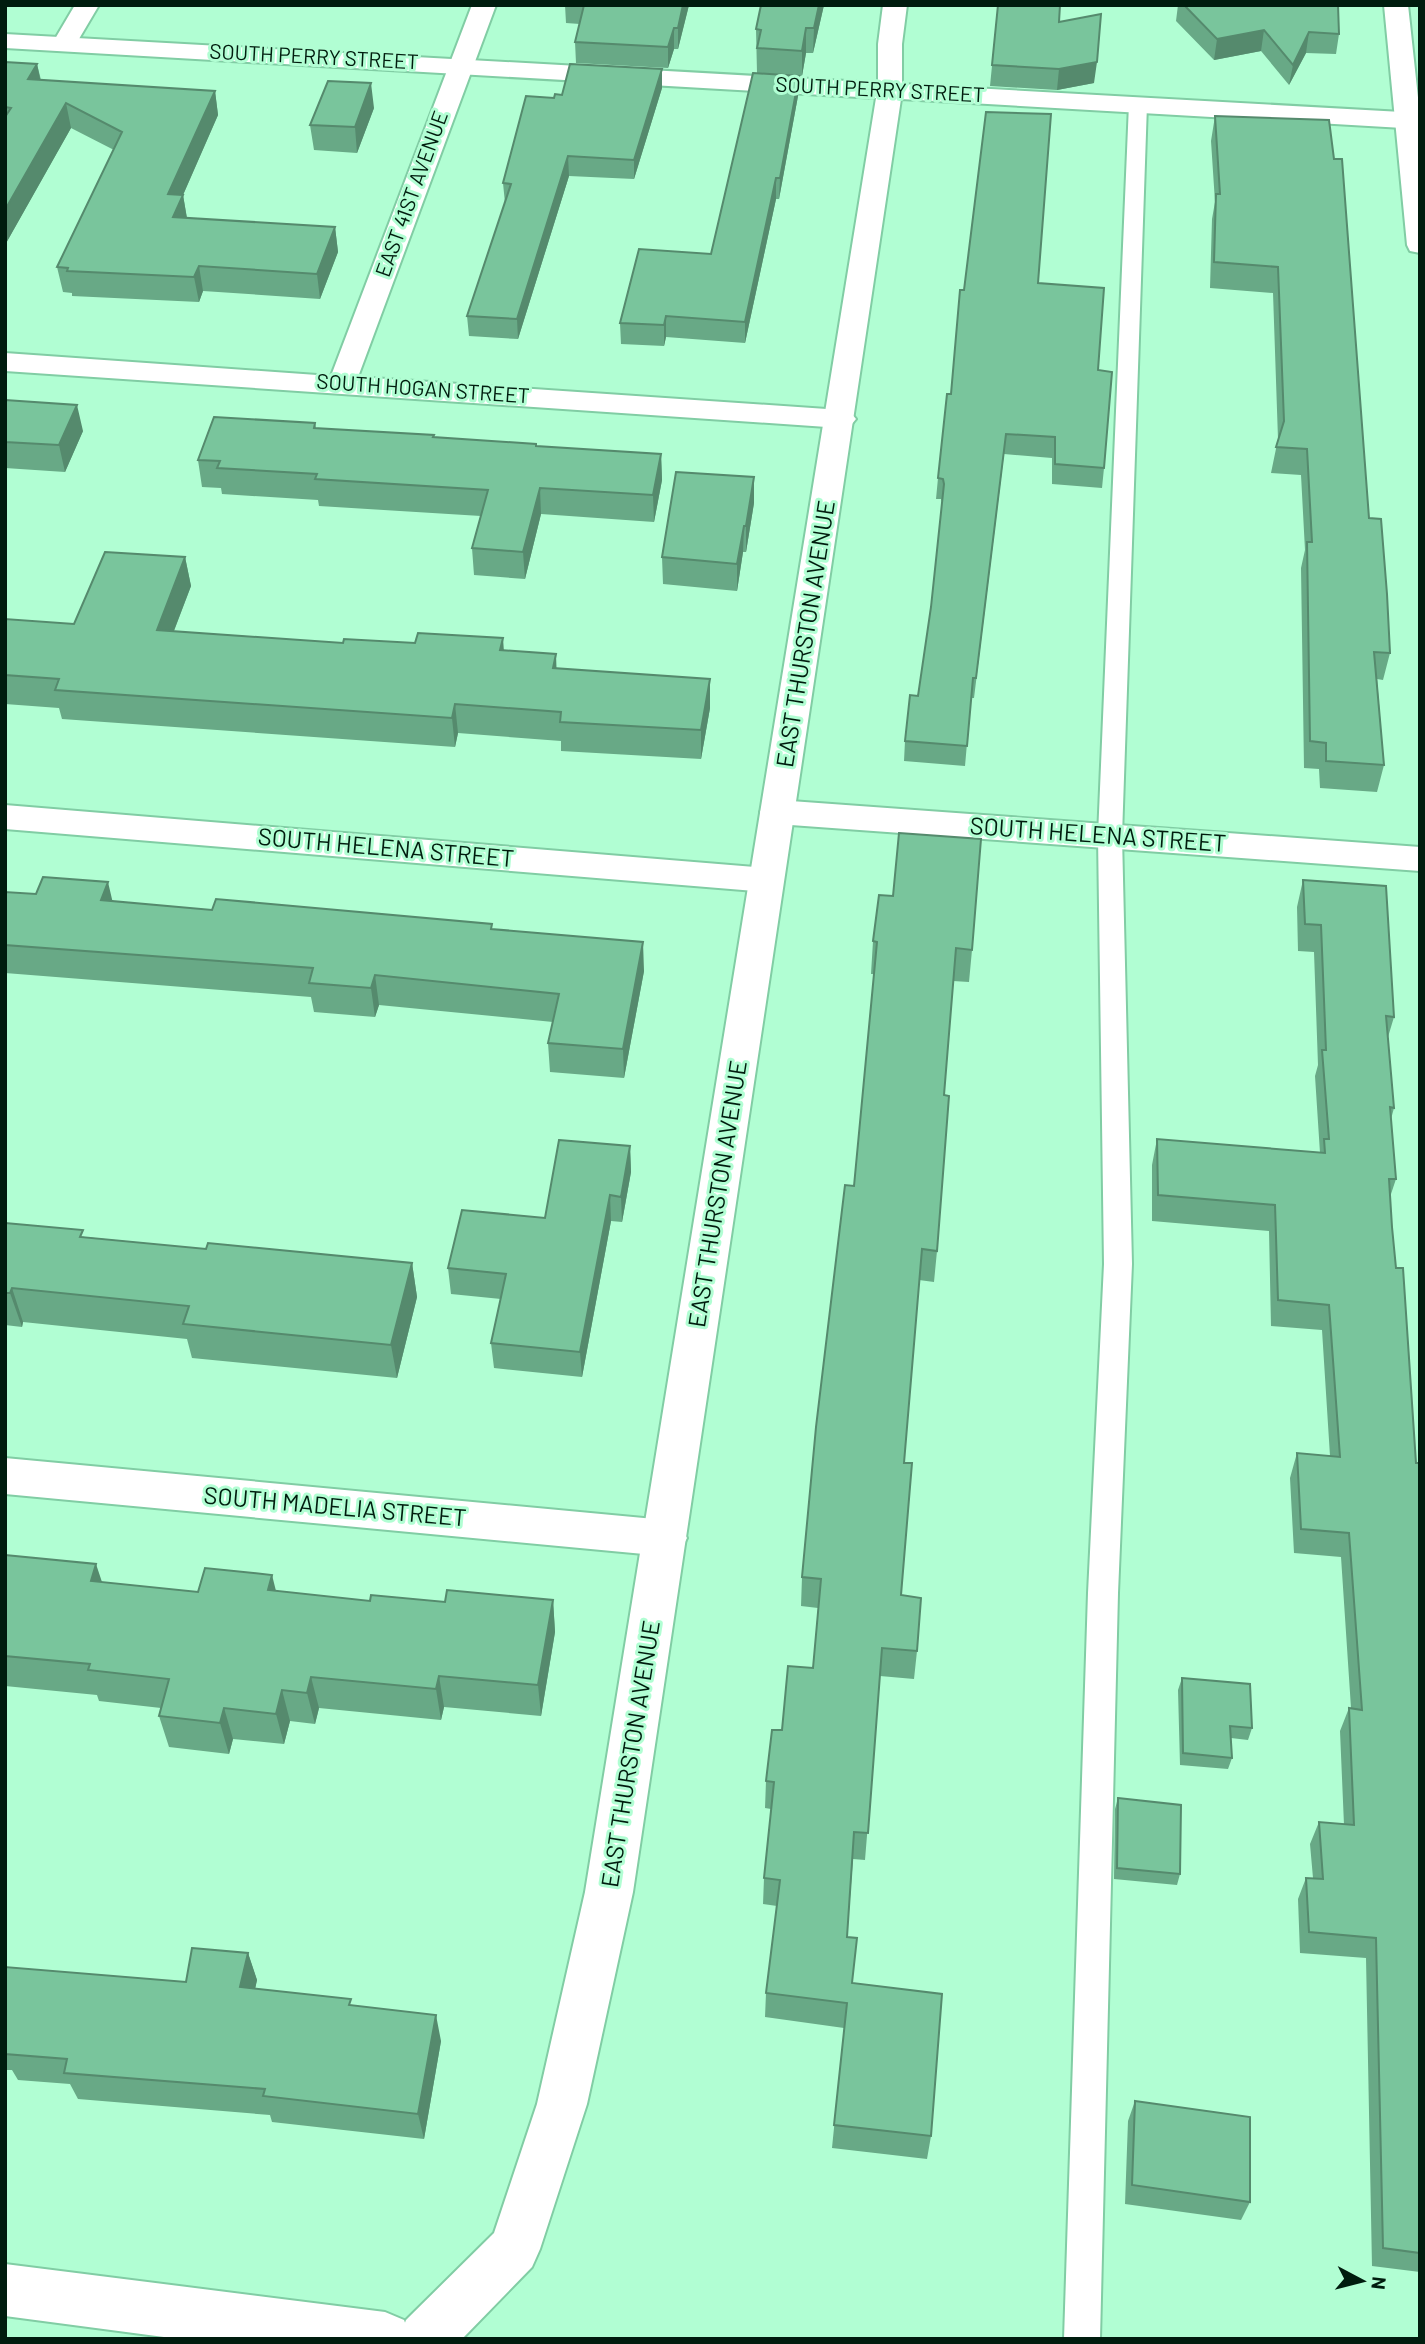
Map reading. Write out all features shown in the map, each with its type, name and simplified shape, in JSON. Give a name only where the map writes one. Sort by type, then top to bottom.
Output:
[{"type":"street","points":[[64,44],[87,5]]},
{"type":"street","name":"EAST 41ST AVENUE","points":[[342,383],[459,65],[484,5]]},
{"type":"street","name":"EAST THURSTON AVENUE","points":[[425,2339],[514,2249],[562,2104],[609,1892],[766,880],[841,419],[890,90],[890,44],[895,5]]},
{"type":"street","points":[[1396,5],[1413,120],[1420,245]]},
{"type":"street","name":"SOUTH PERRY STREET","points":[[5,41],[1413,120]]},
{"type":"street","name":"SOUTH HOGAN STREET","points":[[5,362],[841,419]]},
{"type":"street","name":"SOUTH HELENA STREET","points":[[777,812],[1420,859]]},
{"type":"street","name":"SOUTH HELENA STREET","points":[[5,817],[766,880]]},
{"type":"street","name":"SOUTH MADELIA STREET","points":[[5,1476],[665,1538]]},
{"type":"street","points":[[5,2290],[385,2339]]},
{"type":"lane","points":[[1082,2339],[1103,1593],[1118,1264],[1110,836],[1138,104]]},
{"type":"building","points":[[584,5],[683,5],[678,28],[674,28],[668,47],[575,42]]},
{"type":"building","points":[[761,5],[819,5],[814,28],[806,28],[802,51],[757,48],[761,30],[756,29]]},
{"type":"building","points":[[998,5],[1060,5],[1059,22],[1101,14],[1097,62],[1059,69],[992,65]]},
{"type":"building","points":[[1184,5],[1338,5],[1339,34],[1309,32],[1293,65],[1264,30],[1217,39]]},
{"type":"building","points":[[5,62],[37,64],[28,79],[215,91],[168,194],[183,195],[173,217],[335,227],[317,274],[199,266],[194,277],[67,271],[68,268],[57,267],[122,132],[66,103],[5,210],[5,117],[11,108],[5,107]]},
{"type":"building","points":[[570,64],[662,69],[634,160],[568,156],[517,319],[467,316],[511,184],[503,183],[526,96],[554,98],[555,94],[562,95]]},
{"type":"building","points":[[753,73],[799,76],[780,178],[776,178],[745,322],[666,316],[664,325],[620,323],[639,249],[711,254]]},
{"type":"building","points":[[328,81],[371,83],[355,127],[310,125]]},
{"type":"building","points":[[986,112],[1051,114],[1038,283],[1104,288],[1098,370],[1112,372],[1104,468],[1055,464],[1055,437],[1006,434],[976,678],[973,678],[967,746],[905,741],[910,695],[918,696],[931,607],[944,484],[943,479],[938,478],[947,394],[951,394],[960,290],[964,290]]},
{"type":"building","points":[[1215,116],[1329,120],[1334,159],[1342,159],[1369,518],[1381,519],[1387,594],[1390,653],[1374,652],[1384,765],[1326,761],[1326,743],[1310,741],[1307,542],[1312,542],[1307,449],[1276,447],[1284,421],[1278,267],[1214,262],[1216,194],[1220,194]]},
{"type":"building","points":[[5,400],[77,405],[59,445],[5,442]]},
{"type":"building","points":[[214,417],[315,423],[314,428],[661,454],[653,495],[540,488],[523,552],[472,548],[488,490],[315,479],[317,474],[217,468],[220,461],[198,460]]},
{"type":"building","points":[[676,472],[754,477],[737,564],[662,557]]},
{"type":"building","points":[[105,552],[185,557],[157,630],[343,643],[344,639],[415,643],[418,633],[503,638],[500,650],[556,654],[553,668],[710,679],[701,730],[560,722],[561,712],[455,704],[452,718],[55,690],[59,679],[5,675],[5,619],[74,624]]},
{"type":"building","points":[[899,833],[981,839],[972,950],[956,948],[944,1095],[949,1096],[937,1251],[922,1249],[904,1463],[912,1463],[901,1595],[921,1598],[917,1651],[882,1648],[868,1833],[854,1832],[847,1937],[857,1938],[852,1983],[942,1994],[931,2136],[834,2125],[847,2003],[766,1993],[780,1880],[764,1878],[774,1782],[766,1781],[772,1730],[782,1730],[788,1666],[813,1668],[821,1579],[802,1577],[816,1427],[845,1185],[854,1186],[879,895],[893,896]]},
{"type":"building","points":[[43,877],[108,882],[101,900],[212,910],[216,899],[492,924],[491,929],[643,942],[623,1049],[548,1043],[559,994],[375,975],[371,988],[309,983],[313,968],[5,945],[5,892],[36,894]]},
{"type":"building","points":[[1303,880],[1386,886],[1394,1017],[1386,1016],[1394,1108],[1390,1107],[1396,1179],[1389,1179],[1396,1268],[1403,1268],[1416,1463],[1420,1463],[1420,2253],[1383,2248],[1376,1938],[1309,1932],[1306,1878],[1323,1879],[1319,1822],[1354,1825],[1349,1708],[1362,1710],[1349,1533],[1301,1529],[1297,1453],[1340,1457],[1329,1305],[1278,1300],[1275,1205],[1158,1195],[1157,1139],[1325,1153],[1324,1139],[1329,1139],[1322,1050],[1326,1050],[1321,925],[1305,924]]},
{"type":"building","points":[[559,1140],[630,1146],[621,1197],[610,1195],[580,1352],[491,1343],[506,1274],[448,1268],[462,1210],[545,1218]]},
{"type":"building","points":[[5,1223],[83,1230],[80,1237],[206,1249],[208,1243],[412,1263],[391,1345],[183,1324],[189,1306],[12,1288],[10,1293],[5,1293]]},
{"type":"building","points":[[5,1555],[96,1564],[91,1581],[198,1592],[205,1568],[272,1575],[268,1590],[370,1601],[371,1595],[445,1602],[447,1590],[553,1600],[538,1685],[439,1676],[436,1689],[311,1677],[307,1693],[282,1690],[276,1714],[224,1708],[220,1723],[159,1716],[169,1679],[88,1670],[90,1664],[5,1656]]},
{"type":"building","points":[[1182,1678],[1250,1684],[1252,1728],[1230,1726],[1232,1758],[1183,1753]]},
{"type":"building","points":[[1118,1798],[1181,1805],[1180,1874],[1117,1868]]},
{"type":"building","points":[[192,1948],[248,1953],[240,1987],[351,1999],[349,2005],[436,2015],[418,2114],[263,2096],[265,2089],[64,2073],[67,2059],[5,2054],[5,1967],[186,1982]]},
{"type":"building","points":[[1135,2101],[1250,2117],[1250,2202],[1132,2185]]}]
